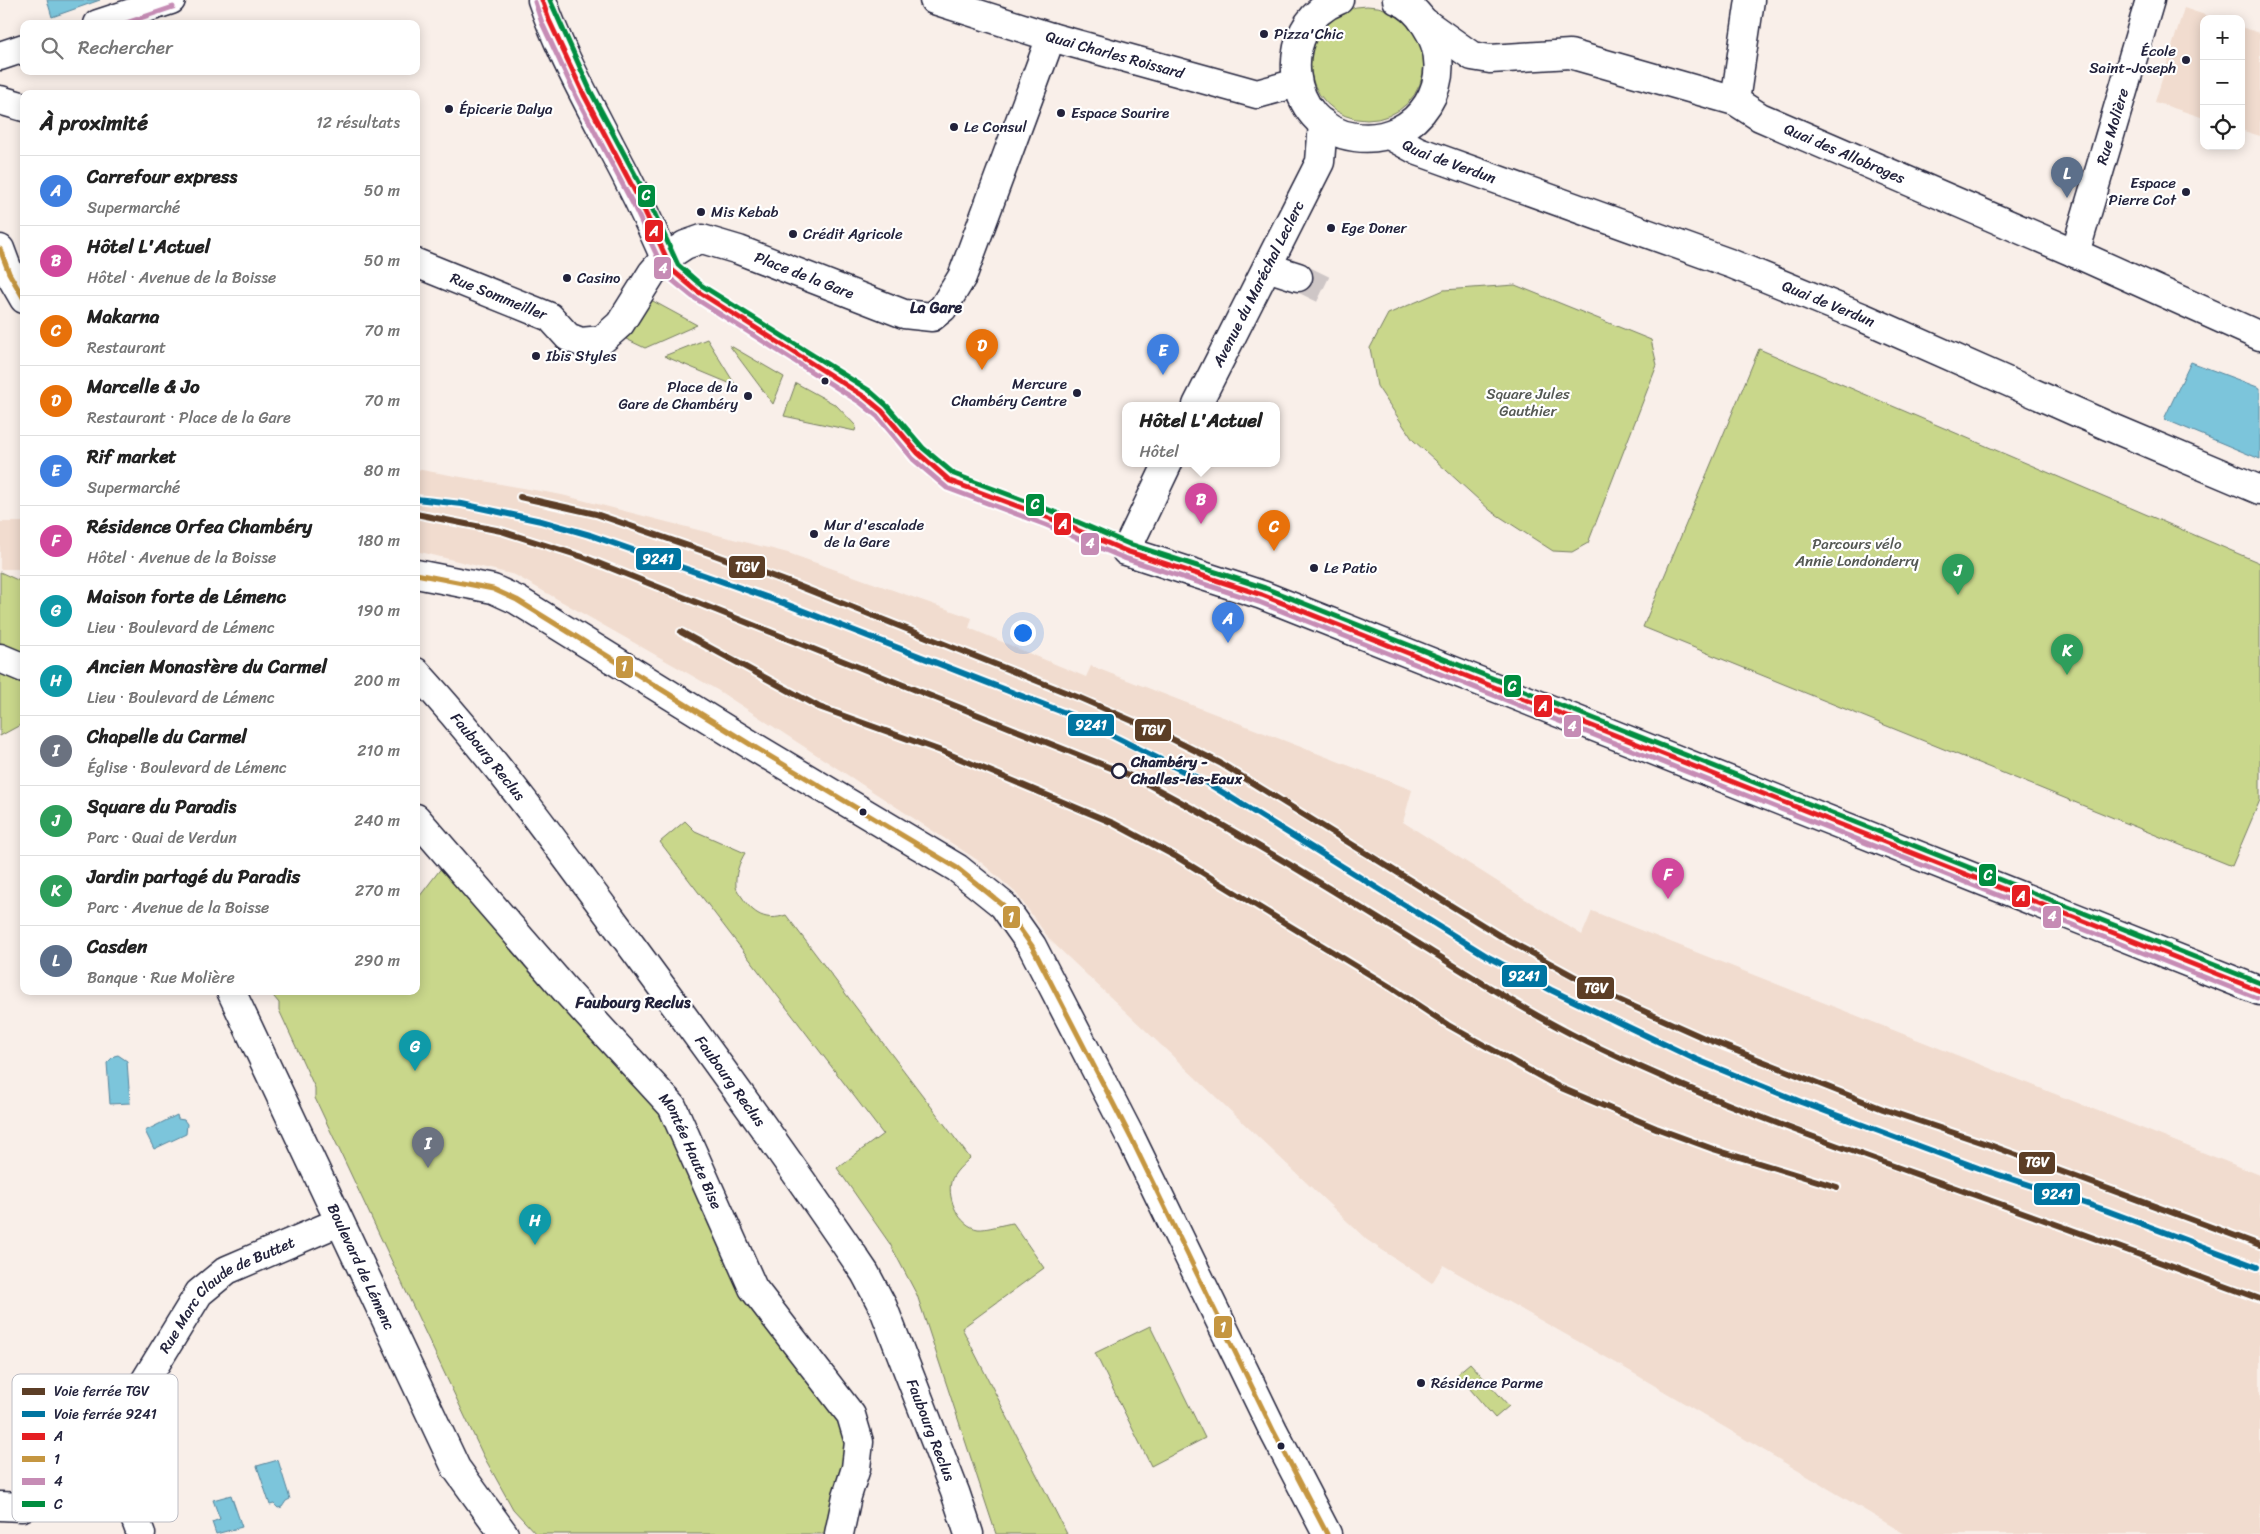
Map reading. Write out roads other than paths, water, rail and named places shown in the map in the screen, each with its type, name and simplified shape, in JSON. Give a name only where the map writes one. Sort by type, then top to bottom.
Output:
[{"type":"street","points":[[110,20],[171,0]]},
{"type":"street","points":[[542,0],[549,20],[584,95],[640,201],[665,258]]},
{"type":"street","name":"Quai Charles Roissard","points":[[934,0],[1051,37],[1257,94],[1296,83]]},
{"type":"street","points":[[1339,0],[1308,7],[1305,29],[1298,46],[1295,64],[1296,83],[1306,105],[1323,123],[1338,132],[1355,137],[1389,136],[1417,118],[1430,100],[1435,89],[1439,70],[1438,49],[1432,34],[1414,11],[1399,0]]},
{"type":"street","points":[[1735,101],[1750,0]]},
{"type":"street","name":"Rue Molière","points":[[2074,253],[2150,0]]},
{"type":"street","name":"Quai des Allobroges","points":[[1423,21],[1472,56],[1490,58],[1570,54],[1735,101],[1760,117],[2260,336]]},
{"type":"street","name":"Place de la Gare","points":[[602,340],[620,324],[652,273],[665,258],[685,245],[702,239],[753,255],[904,314],[923,318],[932,317],[943,308],[962,276],[982,227],[1051,37]]},
{"type":"street","points":[[0,56],[20,49]]},
{"type":"street","points":[[0,100],[20,106]]},
{"type":"street","name":"Avenue du Maréchal Leclerc","points":[[1198,402],[1320,162],[1323,123]]},
{"type":"street","name":"Quai de Verdun","points":[[1389,136],[1418,152],[1732,264],[1864,318],[2093,420],[2260,490]]},
{"type":"street","name":"Avenue du Maréchal Leclerc","points":[[1320,162],[1355,137]]},
{"type":"street","points":[[0,249],[9,273],[20,292]]},
{"type":"street","name":"Rue Sommeiller","points":[[420,265],[550,317],[568,337],[581,342],[602,340]]},
{"type":"street","points":[[1267,267],[1298,277]]},
{"type":"street","points":[[1166,467],[1126,551],[1262,595],[2260,991]]},
{"type":"street","points":[[420,575],[493,589],[517,600],[756,748],[957,868],[1003,905],[1032,946],[1132,1138],[1274,1432],[1327,1534]]},
{"type":"street","points":[[0,658],[20,666]]},
{"type":"street","name":"Faubourg Reclus","points":[[420,677],[484,752],[594,895],[725,1074],[865,1273],[883,1307],[955,1492],[969,1534]]},
{"type":"street","name":"Montée Haute Bise","points":[[420,823],[562,986],[672,1106],[753,1288],[851,1415],[859,1442],[856,1468],[847,1496],[839,1534]]},
{"type":"street","name":"Boulevard de Lémenc","points":[[233,995],[456,1468],[503,1534]]},
{"type":"street","name":"Rue Marc Claude de Buttet","points":[[149,1374],[199,1293],[227,1270],[339,1222]]},
{"type":"street","points":[[136,1522],[141,1534]]},
{"type":"water","points":[[47,0],[100,0],[52,17]]},
{"type":"water","points":[[2191,362],[2260,388],[2260,459],[2164,419]]},
{"type":"water","points":[[118,1055],[127,1061],[130,1103],[110,1104],[107,1063],[114,1056]]},
{"type":"water","points":[[177,1115],[178,1119],[184,1120],[187,1124],[186,1134],[154,1149],[145,1131]]},
{"type":"water","points":[[278,1460],[290,1499],[282,1507],[278,1508],[274,1504],[270,1505],[257,1466]]},
{"type":"water","points":[[231,1495],[242,1527],[216,1534],[212,1522],[220,1519],[213,1500]]},
{"type":"tunnel","points":[[1298,277],[1335,295]]},
{"type":"rail line","name":"TGV","points":[[520,497],[596,514],[709,553],[791,583],[1080,698],[1158,732],[1220,763],[1502,937],[1610,996],[1704,1038],[1883,1109],[1987,1144],[2260,1245]]},
{"type":"rail line","name":"9241","points":[[420,499],[462,504],[541,521],[590,535],[783,603],[1073,716],[1209,784],[1490,958],[1551,990],[1695,1059],[1801,1102],[1978,1168],[2105,1210],[2257,1267]]},
{"type":"rail line","name":"TGV","points":[[420,515],[501,531],[583,557],[1136,778],[1278,857],[1519,1005],[1561,1029],[1630,1062],[1678,1084],[1775,1123],[2260,1299]]},
{"type":"rail line","name":"TGV","points":[[681,632],[819,707],[944,752],[1113,823],[1175,856],[1392,988],[1448,1025],[1559,1087],[1656,1128],[1713,1149],[1837,1187]]},
{"type":"place","name":"Pizza'Chic","points":[[1264,34]]},
{"type":"place","name":"École Saint-Joseph","points":[[2186,60]]},
{"type":"place","name":"Épicerie Dalya","points":[[449,109]]},
{"type":"place","name":"Espace Sourire","points":[[1061,113]]},
{"type":"place","name":"Le Consul","points":[[954,127]]},
{"type":"place","name":"Espace Pierre Cot","points":[[2186,192]]},
{"type":"place","name":"Casden","points":[[2067,198]]},
{"type":"place","name":"Mis Kebab","points":[[701,212]]},
{"type":"place","name":"Ege Doner","points":[[1331,228]]},
{"type":"place","name":"Crédit Agricole","points":[[793,234]]},
{"type":"place","name":"Casino","points":[[567,278]]},
{"type":"place","name":"Ibis Styles","points":[[536,356]]},
{"type":"place","name":"Marcelle & Jo","points":[[982,370]]},
{"type":"place","name":"Rif market","points":[[1163,375]]},
{"type":"place","name":"Mercure Chambéry Centre","points":[[1077,393]]},
{"type":"place","name":"Place de la Gare de Chambéry","points":[[748,396]]},
{"type":"place","name":"Hôtel L'Actuel","points":[[1201,524]]},
{"type":"place","name":"Mur d'escalade de la Gare","points":[[814,534]]},
{"type":"place","name":"Makarna","points":[[1274,551]]},
{"type":"place","name":"Le Patio","points":[[1314,568]]},
{"type":"place","name":"Square du Paradis","points":[[1958,595]]},
{"type":"place","name":"Carrefour express","points":[[1228,643]]},
{"type":"place","name":"Jardin partagé du Paradis","points":[[2067,675]]},
{"type":"place","name":"Chambéry - Challes-les-Eaux","points":[[1119,771]]},
{"type":"place","name":"Résidence Orfea Chambéry","points":[[1668,899]]},
{"type":"place","name":"Maison forte de Lémenc","points":[[415,1071]]},
{"type":"place","name":"Chapelle du Carmel","points":[[428,1168]]},
{"type":"place","name":"Ancien Monastère du Carmel","points":[[535,1245]]},
{"type":"place","name":"Résidence Parme","points":[[1421,1383]]},
{"type":"district","name":"La Gare","points":[[936,307]]},
{"type":"district","name":"Faubourg Reclus","points":[[633,1002]]},
{"type":"park label","name":"Square Jules Gauthier","points":[[1528,402]]},
{"type":"park label","name":"Parcours vélo Annie Londonderry","points":[[1857,552]]}]
